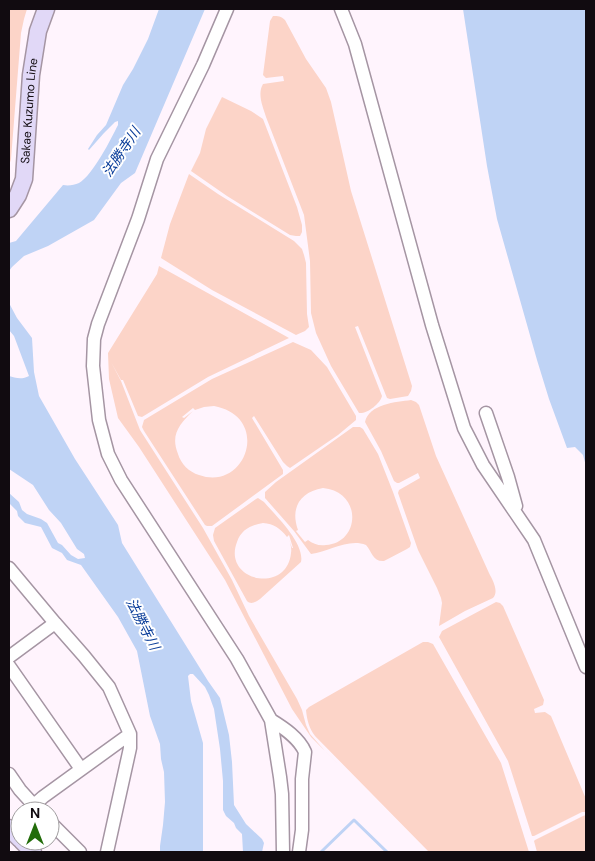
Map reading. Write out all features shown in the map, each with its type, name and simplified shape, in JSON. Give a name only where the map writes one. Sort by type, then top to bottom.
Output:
[{"type":"main road","name":"Sakae Kuzumo Line","points":[[9,210],[18,195],[24,179],[31,75],[38,31],[46,9]]},
{"type":"street","points":[[227,9],[203,65],[157,160],[138,220],[98,324],[94,339],[93,366],[101,431],[112,463],[126,488],[237,659],[271,720],[282,794],[283,852]]},
{"type":"street","points":[[341,9],[355,44],[432,325],[464,428],[483,465],[534,540],[586,667]]},
{"type":"street","points":[[486,413],[521,520]]},
{"type":"street","points":[[9,568],[109,687],[130,734],[130,748],[107,852]]},
{"type":"street","points":[[9,657],[55,623]]},
{"type":"street","points":[[9,666],[81,769]]},
{"type":"street","points":[[271,720],[286,730],[305,749],[302,779],[302,830],[299,852]]},
{"type":"street","points":[[40,801],[43,797],[130,734]]},
{"type":"street","points":[[9,774],[30,801]]},
{"type":"street","points":[[60,832],[80,852]]},
{"type":"shaded area","points":[[9,9],[27,9],[21,33],[9,166]]},
{"type":"shaded area","points":[[273,16],[279,16],[285,20],[306,59],[326,88],[331,102],[351,191],[412,386],[408,396],[387,398],[358,326],[355,327],[382,396],[376,405],[362,413],[359,413],[331,366],[316,333],[311,313],[310,261],[304,215],[261,100],[263,84],[284,81],[283,76],[266,78],[263,75],[270,21]]},
{"type":"shaded area","points":[[222,97],[263,119],[297,207],[302,225],[300,236],[290,235],[191,171],[200,153],[206,129]]},
{"type":"shaded area","points":[[189,174],[294,241],[302,249],[306,263],[309,327],[305,331],[296,335],[212,290],[161,258],[170,224]]},
{"type":"shaded area","points":[[159,266],[289,338],[208,377],[142,417],[138,416],[123,380],[121,380],[111,362],[121,381],[140,430],[203,528],[232,580],[249,616],[297,699],[310,734],[325,751],[311,737],[292,709],[225,580],[139,447],[118,418],[109,379],[108,353],[157,274]]},
{"type":"shaded area","points":[[293,342],[311,350],[327,367],[356,416],[356,420],[338,435],[290,468],[283,462],[254,416],[252,418],[283,470],[283,474],[212,526],[207,526],[142,427],[144,420],[212,379]],"holes":[[[214,406],[232,413],[243,424],[247,437],[246,451],[240,464],[229,473],[216,477],[195,474],[189,470],[179,458],[175,441],[180,425],[193,411],[184,418],[182,417],[193,408],[195,410]]]},
{"type":"shaded area","points":[[411,400],[419,405],[436,456],[495,586],[493,598],[439,626],[441,598],[418,550],[398,493],[399,490],[420,478],[418,473],[399,483],[394,481],[381,451],[365,422],[372,411],[377,408],[391,403]]},
{"type":"shaded area","points":[[353,427],[360,427],[378,454],[411,543],[410,547],[384,561],[377,560],[366,545],[359,543],[345,544],[311,554],[265,498],[265,492],[276,482]],"holes":[[[323,488],[336,492],[345,498],[350,507],[351,527],[346,536],[337,542],[326,545],[312,543],[308,540],[305,542],[296,531],[298,530],[295,515],[299,502],[308,493],[315,490]]]},
{"type":"shaded area","points":[[258,498],[264,502],[294,538],[301,554],[301,562],[260,599],[252,603],[247,601],[214,541],[213,535],[215,528]],"holes":[[[263,523],[276,527],[287,537],[289,535],[293,548],[289,539],[291,553],[287,566],[279,574],[268,578],[257,578],[246,574],[239,566],[235,555],[237,542],[241,534],[247,529]]]},
{"type":"shaded area","points":[[496,602],[503,606],[544,700],[543,705],[534,709],[535,713],[545,712],[551,716],[586,799],[586,812],[582,812],[534,836],[532,836],[508,761],[439,637],[442,631]]},
{"type":"shaded area","points":[[423,642],[433,644],[501,763],[529,852],[429,852],[311,730],[306,710],[309,707]]},
{"type":"shaded area","points":[[586,815],[586,852],[537,852],[535,840]]},
{"type":"water","name":"法勝寺川","points":[[159,9],[205,9],[135,173],[121,183],[94,220],[48,246],[24,256],[9,271],[9,243],[16,241],[63,185],[79,183],[96,165],[118,125],[118,121],[88,149],[106,125],[123,85],[148,39]]},
{"type":"water","points":[[463,9],[586,9],[586,466],[583,455],[575,447],[567,448],[549,399],[497,219]]},
{"type":"water","name":"法勝寺川","points":[[9,303],[17,318],[32,338],[34,372],[39,396],[75,459],[118,525],[122,543],[220,698],[229,735],[234,805],[246,824],[262,839],[264,843],[262,852],[243,852],[242,834],[223,810],[223,781],[214,709],[205,687],[193,674],[190,674],[188,676],[191,701],[203,743],[203,852],[160,852],[165,802],[164,772],[160,744],[150,716],[137,651],[118,617],[81,565],[67,560],[62,553],[52,548],[41,527],[25,523],[9,503],[9,493],[19,502],[22,510],[27,514],[47,523],[58,543],[71,555],[78,559],[85,558],[84,554],[77,549],[61,523],[49,510],[33,485],[9,469],[9,376],[21,378],[29,376],[14,336],[9,330]]},
{"type":"waterway","points":[[321,852],[354,820],[387,852]]}]
